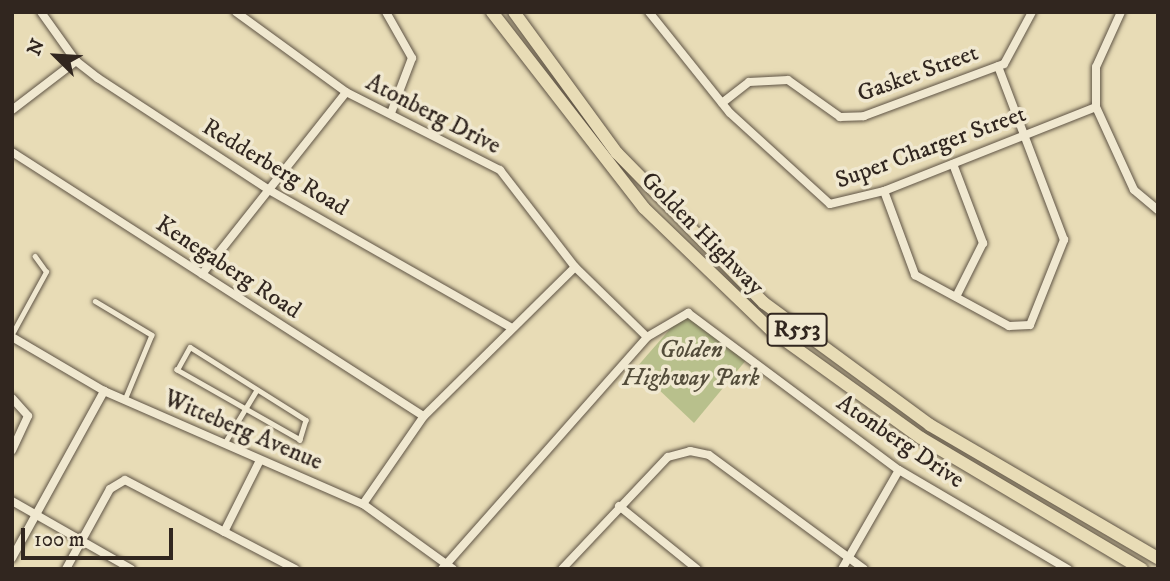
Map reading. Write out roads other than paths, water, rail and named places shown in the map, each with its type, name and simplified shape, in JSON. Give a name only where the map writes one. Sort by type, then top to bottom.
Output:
[{"type":"main road","name":"Golden Highway","points":[[492,12],[636,200],[772,331],[921,439],[1142,569]]},
{"type":"main road","name":"Golden Highway","points":[[514,12],[617,153],[764,303],[930,425],[1158,558]]},
{"type":"street","name":"Redderberg Road","points":[[41,12],[76,61],[269,190],[512,328]]},
{"type":"street","name":"Atonberg Drive","points":[[236,12],[346,92],[500,170],[575,267],[647,337],[685,313],[702,317],[899,470],[1069,569]]},
{"type":"street","points":[[386,12],[412,58],[391,113]]},
{"type":"street","name":"Super Charger Street","points":[[649,12],[722,103],[822,201],[842,203],[884,191],[1096,107]]},
{"type":"street","name":"Gasket Street","points":[[722,103],[749,82],[788,80],[851,119],[1009,60],[1032,12]]},
{"type":"street","points":[[1121,12],[1096,66],[1096,107],[1134,190],[1158,210]]},
{"type":"street","points":[[12,110],[76,61]]},
{"type":"street","points":[[884,191],[915,275],[1009,327],[1027,328],[1060,260],[1063,237],[998,66]]},
{"type":"street","points":[[202,274],[346,92]]},
{"type":"street","name":"Kenegaberg Road","points":[[12,152],[424,416]]},
{"type":"street","points":[[953,164],[983,243],[956,297]]},
{"type":"street","points":[[363,503],[424,416],[575,267]]},
{"type":"street","name":"Witteberg Avenue","points":[[12,336],[125,401],[363,503],[447,567]]},
{"type":"street","points":[[447,567],[647,337]]},
{"type":"street","points":[[12,558],[104,391]]},
{"type":"street","points":[[12,398],[28,416],[12,450]]},
{"type":"street","points":[[562,569],[668,457],[709,455],[864,569]]},
{"type":"street","points":[[224,532],[260,460]]},
{"type":"street","points":[[842,569],[899,470]]},
{"type":"street","points":[[66,569],[110,489],[125,480],[295,569]]},
{"type":"street","points":[[12,501],[131,569]]},
{"type":"street","points":[[619,506],[697,569]]},
{"type":"lane","points":[[12,336],[46,272],[35,257]]},
{"type":"lane","points":[[95,301],[152,335],[125,401]]},
{"type":"lane","points":[[190,347],[256,391],[308,422],[300,440],[244,411],[177,370],[179,357],[190,347]]},
{"type":"lane","points":[[224,444],[256,391]]},
{"type":"park label","name":"Golden Highway Park","points":[[691,365]]}]
